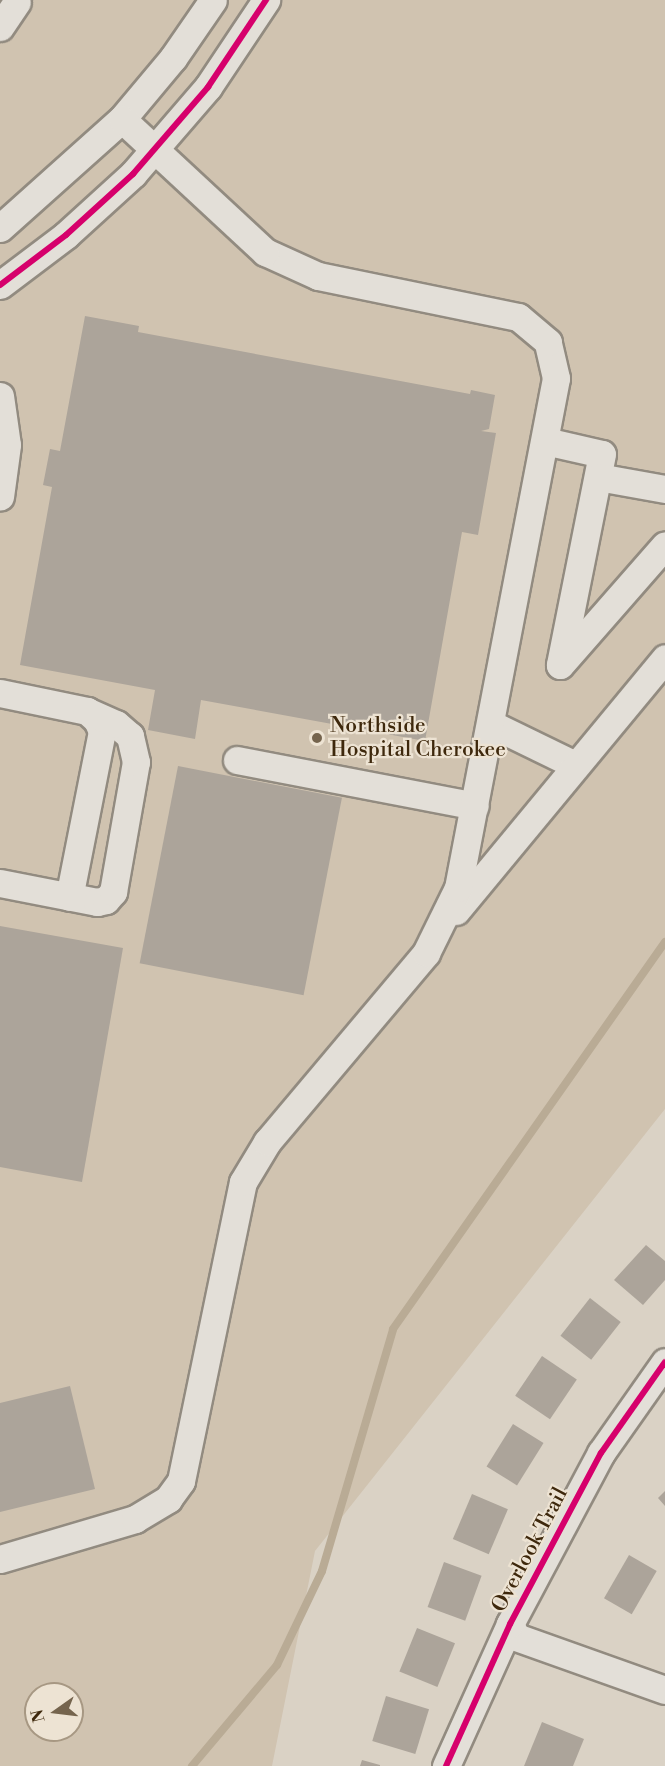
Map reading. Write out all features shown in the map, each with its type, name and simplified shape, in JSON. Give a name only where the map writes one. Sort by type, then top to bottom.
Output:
[{"type":"street","points":[[0,228],[122,119],[173,58],[213,0]]},
{"type":"street","points":[[0,285],[100,206],[155,150],[208,87],[266,0]]},
{"type":"street","points":[[0,27],[16,2]]},
{"type":"street","points":[[122,119],[242,232],[289,266],[318,276],[495,310],[531,326],[548,342],[555,364],[556,378],[545,441],[458,888],[440,931]]},
{"type":"street","points":[[0,396],[7,445],[0,497]]},
{"type":"street","points":[[545,441],[602,453],[560,665],[665,545]]},
{"type":"street","points":[[598,477],[665,489]]},
{"type":"street","points":[[0,1559],[135,1519],[168,1499],[181,1481],[243,1182],[267,1142],[405,981],[440,931],[665,658]]},
{"type":"street","points":[[0,693],[87,711],[116,724],[130,736],[136,762],[113,892],[106,900],[97,902],[0,884]]},
{"type":"street","points":[[69,897],[102,731],[97,720],[87,711]]},
{"type":"street","points":[[491,724],[575,765]]},
{"type":"street","points":[[237,760],[475,806]]},
{"type":"street","name":"Overlook Trail","points":[[446,1766],[510,1624],[601,1453],[665,1362]]},
{"type":"street","points":[[510,1624],[516,1637],[665,1690]]},
{"type":"shaded area","name":"Northside Hospital Cherokee","points":[[0,0],[665,0],[665,1109],[315,1551],[272,1766],[0,1766]]},
{"type":"building","points":[[85,316],[139,326],[138,332],[470,394],[471,390],[495,395],[489,429],[481,431],[496,433],[478,535],[462,532],[425,741],[201,700],[195,739],[148,730],[155,690],[20,665],[52,487],[43,485],[50,449],[60,451]]},
{"type":"building","points":[[178,766],[342,798],[304,995],[140,963]]},
{"type":"building","points":[[0,926],[123,948],[82,1182],[0,1167]]},
{"type":"building","points":[[646,1245],[665,1261],[665,1280],[643,1305],[614,1280]]},
{"type":"building","points":[[590,1298],[621,1322],[591,1360],[560,1336]]},
{"type":"building","points":[[542,1356],[577,1379],[550,1419],[515,1396]]},
{"type":"building","points":[[70,1386],[95,1489],[0,1512],[0,1403]]},
{"type":"building","points":[[513,1424],[544,1443],[517,1485],[487,1466]]},
{"type":"building","points":[[665,1491],[665,1506],[658,1498]]},
{"type":"building","points":[[472,1494],[508,1509],[489,1554],[453,1539]]},
{"type":"building","points":[[629,1555],[657,1571],[632,1614],[604,1598]]},
{"type":"building","points":[[444,1562],[482,1576],[465,1621],[428,1607]]},
{"type":"building","points":[[417,1628],[455,1643],[437,1687],[399,1672]]},
{"type":"building","points":[[386,1696],[429,1709],[415,1754],[372,1741]]},
{"type":"building","points":[[542,1722],[584,1739],[573,1766],[524,1766]]},
{"type":"building","points":[[362,1760],[380,1765],[380,1766],[360,1766]]},
{"type":"waterway","points":[[192,1766],[277,1665],[322,1571],[393,1329],[665,942]]},
{"type":"cycle path","points":[[0,285],[66,235],[133,174],[208,87],[266,0]]},
{"type":"cycle path","points":[[446,1766],[510,1624],[601,1453],[665,1362]]},
{"type":"place","name":"Northside Hospital Cherokee","points":[[317,738]]}]
